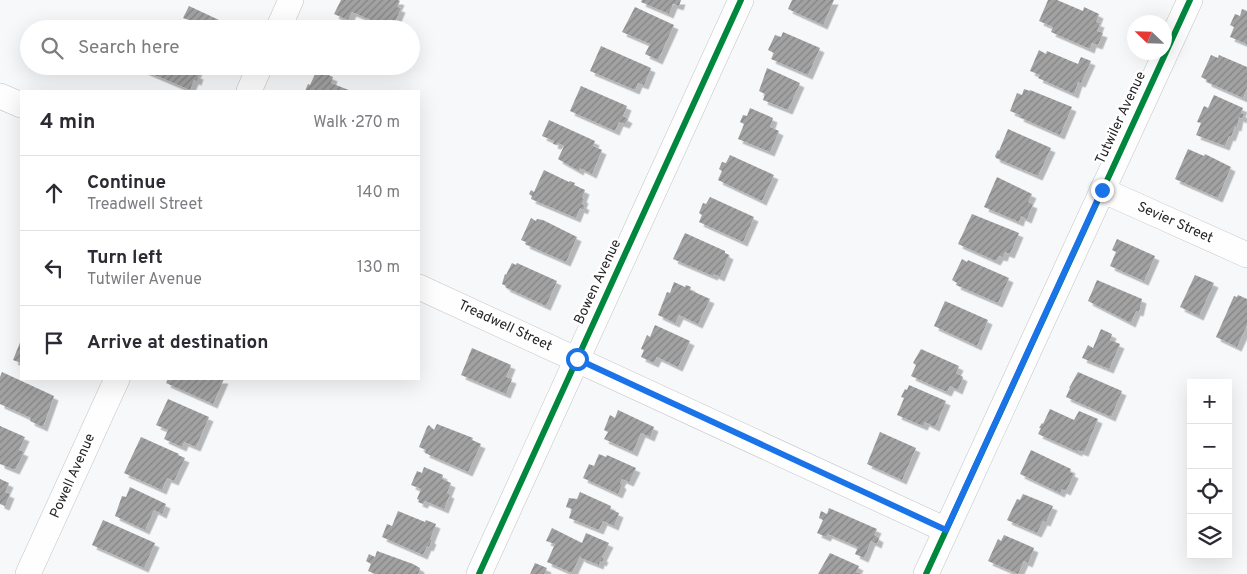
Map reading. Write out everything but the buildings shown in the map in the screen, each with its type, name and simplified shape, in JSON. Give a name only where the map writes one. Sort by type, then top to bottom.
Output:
[{"type":"street","points":[[282,20],[291,0]]},
{"type":"street","name":"Bowen Avenue","points":[[479,574],[741,0]]},
{"type":"street","name":"Tutwiler Avenue","points":[[926,574],[1190,0]]},
{"type":"street","points":[[249,90],[256,75]]},
{"type":"street","points":[[0,96],[20,105]]},
{"type":"street","name":"Sevier Street","points":[[1102,190],[1247,256]]},
{"type":"street","name":"Treadwell Street","points":[[420,287],[946,530]]},
{"type":"street","name":"Powell Avenue","points":[[28,574],[117,380]]},
{"type":"cycle path","points":[[479,574],[741,0]]},
{"type":"cycle path","points":[[926,574],[1190,0]]},
{"type":"route","points":[[577,359],[946,530],[1102,190]]}]
